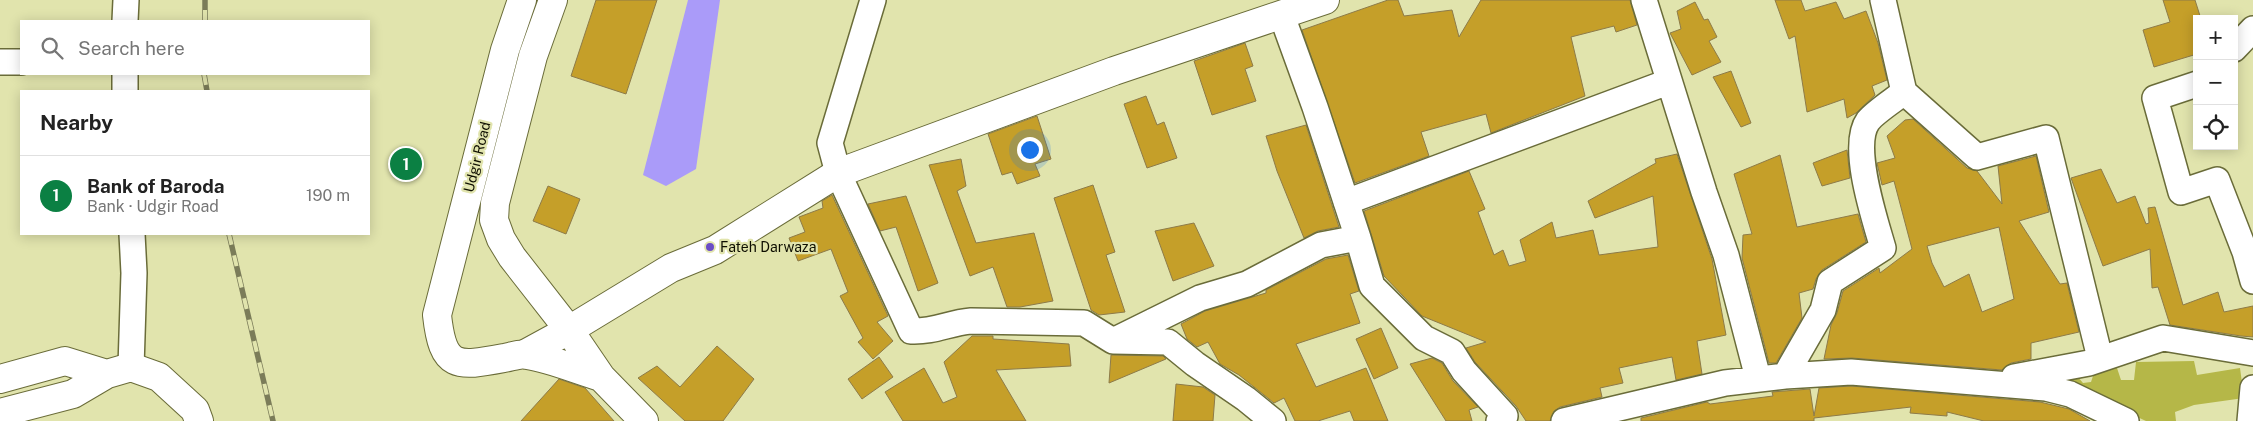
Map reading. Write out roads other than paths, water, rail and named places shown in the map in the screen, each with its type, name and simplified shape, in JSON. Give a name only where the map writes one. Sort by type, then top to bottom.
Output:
[{"type":"main road","name":"Udgir Road","points":[[522,0],[505,50],[437,315],[439,337],[444,350],[453,360],[470,364],[525,354]]},
{"type":"main road","name":"Udgir Road","points":[[553,0],[533,56],[495,203],[494,220],[501,239],[535,289],[569,330],[601,377],[644,421]]},
{"type":"main road","points":[[525,354],[569,330],[671,268],[715,250],[838,173],[1114,71],[1325,0]]},
{"type":"main road","points":[[525,354],[601,377]]},
{"type":"main road","points":[[0,379],[65,361],[159,377],[194,410],[200,421]]},
{"type":"main road","points":[[0,413],[73,394],[119,371]]},
{"type":"street","points":[[126,0],[126,20]]},
{"type":"street","points":[[873,0],[830,142],[838,173],[911,331],[929,332],[955,322],[971,321],[1084,324],[1113,341],[1168,342],[1273,421]]},
{"type":"street","points":[[1644,0],[1668,82],[1726,255],[1758,378]]},
{"type":"street","points":[[1884,0],[1904,92],[1977,157],[2046,138],[2100,358]]},
{"type":"street","points":[[1282,16],[1315,106],[1372,286],[1424,338],[1452,352],[1464,372],[1505,416],[1499,421]]},
{"type":"street","points":[[2238,45],[2253,29]]},
{"type":"street","points":[[0,62],[20,62]]},
{"type":"street","points":[[125,75],[125,90]]},
{"type":"street","points":[[1346,202],[1668,82]]},
{"type":"street","points":[[2193,85],[2155,98],[2180,192],[2217,180],[2245,252],[2253,281]]},
{"type":"street","points":[[1786,376],[1823,310],[1830,282],[1883,248],[1866,186],[1861,147],[1868,122],[1904,92]]},
{"type":"street","points":[[119,371],[134,273],[132,235]]},
{"type":"street","points":[[1113,341],[1200,298],[1247,284],[1320,245],[1358,238]]},
{"type":"street","points":[[1974,382],[2002,379],[2089,363],[2163,338],[2253,353]]},
{"type":"street","points":[[1564,421],[1724,383],[1758,378],[1851,372],[2046,388],[2070,394],[2126,421]]},
{"type":"street","points":[[2250,421],[2253,388]]},
{"type":"railway","points":[[205,0],[205,20]]},
{"type":"railway","points":[[204,75],[207,90]]},
{"type":"railway","points":[[229,235],[273,421]]},
{"type":"place","name":"Bank of Baroda","points":[[406,164]]},
{"type":"place","name":"Fateh Darwaza","points":[[710,247]]}]
